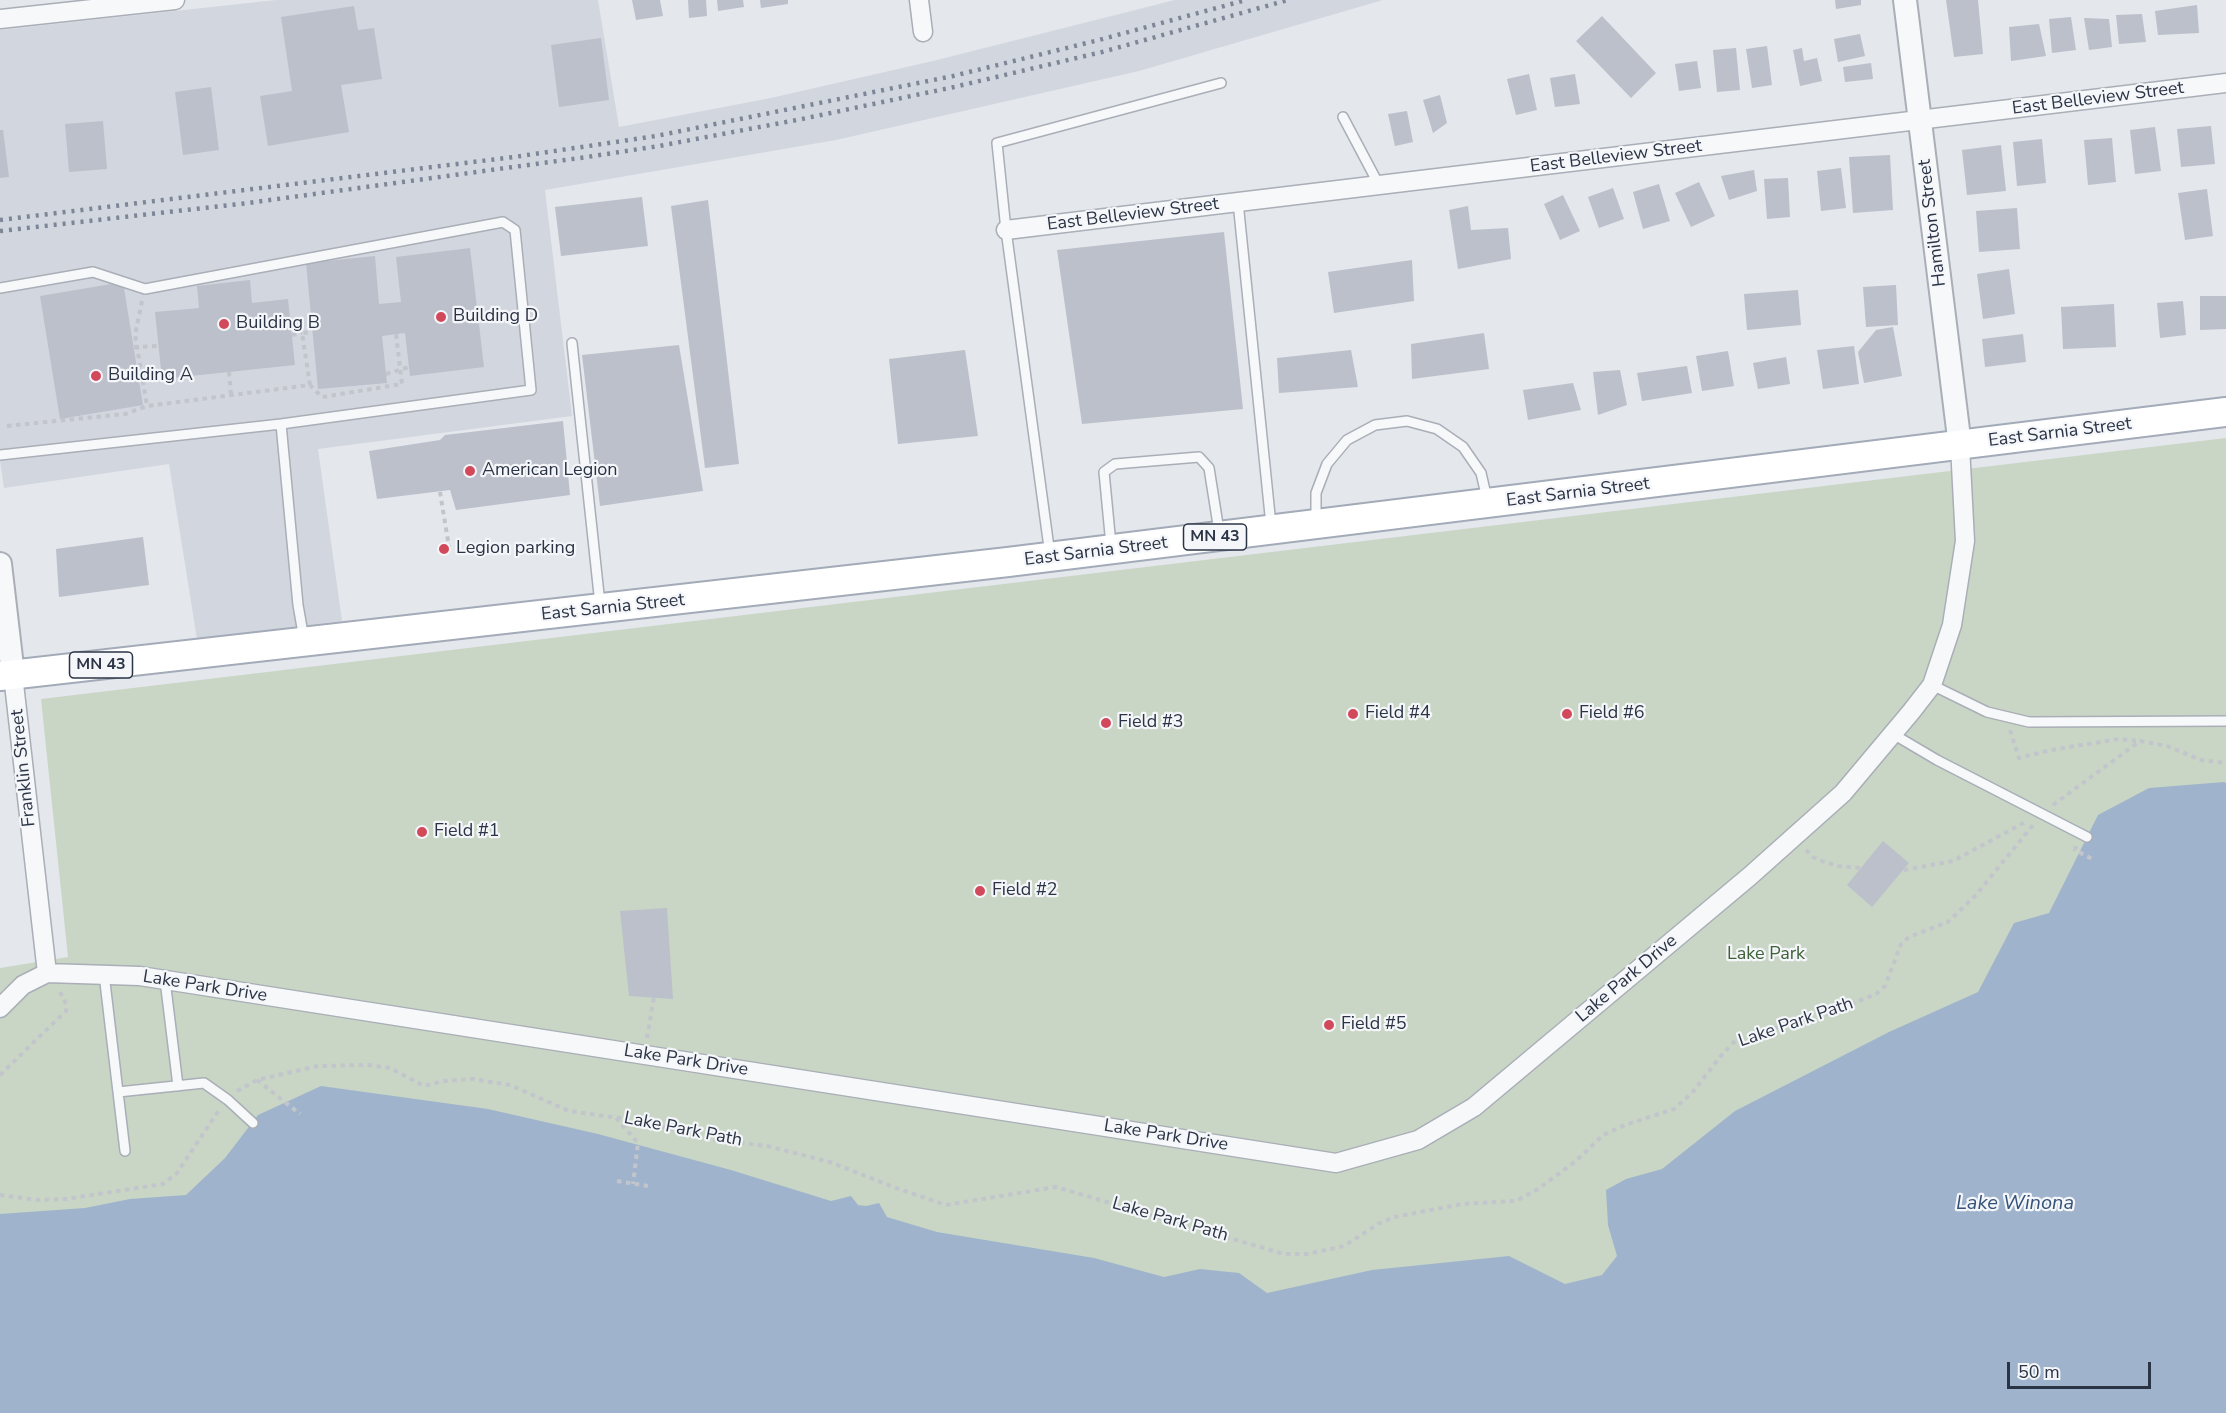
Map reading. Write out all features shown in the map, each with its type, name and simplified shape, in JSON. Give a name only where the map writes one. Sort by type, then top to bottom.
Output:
[{"type":"main road","name":"East Sarnia Street","points":[[6,675],[601,610],[1272,531],[2226,412]]},
{"type":"street","points":[[0,19],[175,0]]},
{"type":"street","points":[[919,0],[923,32]]},
{"type":"street","name":"Hamilton Street","points":[[1905,0],[1960,446]]},
{"type":"street","name":"East Belleview Street","points":[[1006,230],[2226,83]]},
{"type":"street","name":"Lake Park Drive","points":[[0,1008],[23,985],[47,973],[104,974],[165,980],[1336,1163],[1418,1140],[1474,1107],[1794,837],[1843,793],[1932,685],[1952,625],[1965,541],[1960,446]]},
{"type":"street","name":"Franklin Street","points":[[0,564],[6,675],[47,973]]},
{"type":"street","points":[[0,988],[23,985]]},
{"type":"lane","points":[[1050,557],[1006,230],[998,143],[1221,83]]},
{"type":"lane","points":[[1343,117],[1378,185]]},
{"type":"lane","points":[[1238,202],[1272,531]]},
{"type":"lane","points":[[0,288],[93,272],[145,289],[502,222],[515,230],[531,390],[281,424],[0,455]]},
{"type":"lane","points":[[572,343],[601,610]]},
{"type":"lane","points":[[1316,525],[1316,493],[1327,464],[1347,440],[1375,425],[1407,421],[1437,429],[1463,447],[1481,473],[1488,504]]},
{"type":"lane","points":[[281,424],[298,605],[304,641]]},
{"type":"lane","points":[[1111,550],[1104,472],[1115,464],[1199,457],[1209,468],[1219,537]]},
{"type":"lane","points":[[1932,685],[1987,712],[2028,722],[2226,722]]},
{"type":"lane","points":[[1893,734],[1937,760],[2087,837]]},
{"type":"lane","points":[[104,974],[125,1151]]},
{"type":"lane","points":[[165,980],[178,1086]]},
{"type":"lane","points":[[118,1092],[204,1083],[228,1100],[253,1123]]},
{"type":"path","points":[[145,289],[135,335],[147,406]]},
{"type":"path","points":[[292,335],[312,332]]},
{"type":"path","points":[[302,333],[310,385],[322,397],[402,384],[396,334]]},
{"type":"path","points":[[136,347],[159,346]]},
{"type":"path","points":[[386,374],[409,367]]},
{"type":"path","points":[[229,372],[231,395]]},
{"type":"path","points":[[7,426],[125,414],[147,406],[310,385]]},
{"type":"path","points":[[440,492],[449,546]]},
{"type":"path","points":[[2006,717],[2019,758],[2051,750],[2119,739],[2167,746],[2201,760],[2226,763]]},
{"type":"path","name":"Lake Park Path","points":[[0,1195],[39,1200],[66,1199],[163,1184],[177,1173],[221,1107],[236,1092],[257,1080],[318,1066],[368,1065],[390,1068],[424,1086],[443,1081],[473,1079],[510,1085],[569,1111],[641,1121],[708,1139],[767,1146],[830,1162],[946,1205],[1056,1187],[1284,1254],[1307,1254],[1344,1246],[1378,1224],[1394,1217],[1462,1204],[1516,1201],[1538,1190],[1576,1161],[1603,1135],[1625,1125],[1674,1109],[1692,1093],[1719,1057],[1734,1042],[1755,1033],[1820,1017],[1876,994],[1885,986],[1901,944],[1948,922],[1976,895],[2042,813],[2140,741]]},
{"type":"path","points":[[1904,870],[1953,861],[2042,813]]},
{"type":"path","points":[[1794,837],[1812,857],[1838,866],[1861,868]]},
{"type":"path","points":[[2075,850],[2094,860]]},
{"type":"path","points":[[0,1075],[66,1011],[63,997],[47,973]]},
{"type":"path","points":[[644,1055],[654,997]]},
{"type":"path","points":[[257,1080],[300,1114]]},
{"type":"path","points":[[615,1117],[638,1143],[633,1184]]},
{"type":"path","points":[[617,1181],[648,1186]]},
{"type":"shaded area","points":[[276,0],[598,0],[619,127],[771,98],[933,61],[1175,0],[1383,0],[1139,71],[836,140],[545,190],[572,416],[318,449],[342,621],[197,639],[169,464],[4,488],[0,460],[0,30]]},
{"type":"green space","name":"Lake Park","points":[[2226,438],[2226,1413],[0,1413],[0,968],[68,957],[41,699]]},
{"type":"water","name":"Lake Winona","points":[[2226,783],[2226,1413],[0,1413],[0,1214],[85,1208],[130,1199],[186,1195],[225,1158],[258,1115],[321,1086],[488,1109],[598,1134],[731,1170],[831,1201],[851,1196],[858,1205],[879,1203],[887,1217],[937,1232],[1094,1258],[1164,1277],[1200,1269],[1239,1273],[1267,1293],[1372,1270],[1509,1256],[1565,1284],[1602,1275],[1617,1256],[1608,1225],[1606,1190],[1626,1179],[1662,1169],[1735,1111],[1889,1032],[1978,992],[2014,923],[2049,913],[2098,815],[2149,788]]},
{"type":"building","points":[[632,0],[660,0],[663,16],[636,20]]},
{"type":"building","points":[[688,0],[706,0],[707,16],[689,18]]},
{"type":"building","points":[[717,0],[743,0],[744,7],[718,11]]},
{"type":"building","points":[[760,0],[788,0],[788,4],[761,8]]},
{"type":"building","points":[[1835,0],[1861,0],[1861,5],[1836,9]]},
{"type":"building","points":[[1946,0],[1978,0],[1983,54],[1954,57]]},
{"type":"building","points":[[2197,5],[2199,33],[2158,35],[2155,11]]},
{"type":"building","points":[[354,6],[358,30],[374,28],[382,79],[341,85],[349,132],[268,146],[260,96],[292,91],[281,17]]},
{"type":"building","points":[[2142,14],[2146,42],[2119,44],[2116,15]]},
{"type":"building","points":[[1602,16],[1656,73],[1631,98],[1576,41]]},
{"type":"building","points":[[2071,17],[2076,50],[2052,53],[2049,19]]},
{"type":"building","points":[[2084,18],[2109,19],[2112,47],[2089,50]]},
{"type":"building","points":[[2039,24],[2046,56],[2011,61],[2009,27]]},
{"type":"building","points":[[1860,34],[1865,56],[1838,62],[1834,39]]},
{"type":"building","points":[[601,38],[609,100],[559,107],[551,45]]},
{"type":"building","points":[[1767,46],[1772,85],[1752,88],[1746,49]]},
{"type":"building","points":[[1736,48],[1740,90],[1717,92],[1713,50]]},
{"type":"building","points":[[1802,48],[1804,61],[1817,58],[1822,81],[1800,86],[1793,50]]},
{"type":"building","points":[[1697,61],[1701,88],[1679,91],[1675,64]]},
{"type":"building","points":[[1871,63],[1873,79],[1845,82],[1843,67]]},
{"type":"building","points":[[1529,74],[1537,110],[1516,115],[1507,79]]},
{"type":"building","points":[[1575,74],[1580,104],[1555,107],[1550,78]]},
{"type":"building","points":[[211,87],[219,150],[183,155],[175,92]]},
{"type":"building","points":[[1440,95],[1447,123],[1433,133],[1423,100]]},
{"type":"building","points":[[1407,111],[1413,142],[1395,146],[1388,114]]},
{"type":"building","points":[[103,121],[107,169],[69,172],[65,124]]},
{"type":"building","points":[[2211,126],[2215,164],[2181,167],[2177,129]]},
{"type":"building","points":[[2155,127],[2161,171],[2135,174],[2130,130]]},
{"type":"building","points":[[0,130],[3,130],[9,177],[0,178]]},
{"type":"building","points":[[2112,138],[2116,182],[2088,185],[2084,140]]},
{"type":"building","points":[[2042,139],[2046,183],[2017,186],[2013,142]]},
{"type":"building","points":[[2001,145],[2006,191],[1967,195],[1962,150]]},
{"type":"building","points":[[1890,155],[1893,210],[1853,213],[1849,157]]},
{"type":"building","points":[[1841,168],[1846,208],[1821,211],[1817,171]]},
{"type":"building","points":[[1754,170],[1757,191],[1729,200],[1721,176]]},
{"type":"building","points":[[1788,178],[1790,217],[1767,219],[1764,179]]},
{"type":"building","points":[[1699,182],[1715,216],[1691,227],[1675,193]]},
{"type":"building","points":[[1659,184],[1670,221],[1643,229],[1633,192]]},
{"type":"building","points":[[1613,188],[1624,219],[1599,228],[1588,197]]},
{"type":"building","points":[[2207,189],[2213,236],[2185,240],[2178,193]]},
{"type":"building","points":[[1563,195],[1580,231],[1560,240],[1544,204]]},
{"type":"building","points":[[642,197],[648,246],[561,256],[555,207]]},
{"type":"building","points":[[708,200],[739,464],[705,468],[671,206]]},
{"type":"building","points":[[1468,206],[1471,230],[1508,228],[1511,259],[1458,269],[1449,210]]},
{"type":"building","points":[[2017,208],[2020,249],[1979,252],[1976,211]]},
{"type":"building","points":[[1224,232],[1243,409],[1082,424],[1057,250]]},
{"type":"building","points":[[470,248],[484,367],[410,376],[405,333],[382,336],[387,383],[318,389],[306,263],[375,256],[379,304],[401,302],[396,257]]},
{"type":"building","points":[[1412,260],[1414,301],[1334,313],[1328,272]]},
{"type":"building","points":[[2009,269],[2015,314],[1983,319],[1977,274]]},
{"type":"building","name":"Building B","points":[[250,280],[252,303],[288,299],[295,365],[162,379],[155,312],[199,308],[197,286]]},
{"type":"building","name":"Building A","points":[[123,282],[143,405],[60,419],[40,296]]},
{"type":"building","points":[[1896,285],[1898,325],[1866,327],[1863,287]]},
{"type":"building","points":[[1798,290],[1801,325],[1747,330],[1744,294]]},
{"type":"building","points":[[2200,296],[2226,296],[2226,329],[2200,330]]},
{"type":"building","points":[[2183,301],[2186,335],[2160,338],[2157,303]]},
{"type":"building","points":[[2114,304],[2116,347],[2063,349],[2061,307]]},
{"type":"building","points":[[1893,327],[1902,376],[1864,383],[1858,352],[1876,330]]},
{"type":"building","points":[[1484,333],[1489,369],[1412,379],[1411,344]]},
{"type":"building","points":[[2023,334],[2026,362],[1985,367],[1982,339]]},
{"type":"building","points":[[679,345],[703,491],[600,506],[582,355]]},
{"type":"building","points":[[1854,346],[1859,384],[1823,389],[1817,350]]},
{"type":"building","points":[[965,350],[978,436],[898,444],[889,359]]},
{"type":"building","points":[[1351,350],[1358,387],[1279,393],[1277,358]]},
{"type":"building","points":[[1728,351],[1734,386],[1702,391],[1696,356]]},
{"type":"building","points":[[1786,357],[1790,384],[1758,389],[1753,363]]},
{"type":"building","points":[[1687,366],[1692,393],[1642,401],[1637,373]]},
{"type":"building","points":[[1620,370],[1627,405],[1598,415],[1593,372]]},
{"type":"building","points":[[1573,383],[1581,410],[1528,420],[1523,390]]},
{"type":"building","name":"American Legion","points":[[563,421],[570,495],[456,510],[450,490],[377,499],[369,451],[440,440],[445,435]]},
{"type":"building","points":[[143,537],[149,585],[59,597],[56,549]]},
{"type":"building","points":[[1883,841],[1909,863],[1872,907],[1847,885]]},
{"type":"building","points":[[667,908],[673,999],[629,996],[620,911]]},
{"type":"railway","points":[[0,220],[514,157],[656,136],[953,76],[1099,40],[1246,0]]},
{"type":"railway","points":[[0,231],[248,203],[659,146],[954,87],[1102,52],[1288,0]]},
{"type":"place","name":"Building D","points":[[441,317]]},
{"type":"place","name":"Building B","points":[[224,324]]},
{"type":"place","name":"Building A","points":[[96,376]]},
{"type":"place","name":"American Legion","points":[[470,471]]},
{"type":"place","name":"Legion parking","points":[[444,549]]},
{"type":"place","name":"Field #4","points":[[1353,714]]},
{"type":"place","name":"Field #6","points":[[1567,714]]},
{"type":"place","name":"Field #3","points":[[1106,723]]},
{"type":"place","name":"Field #1","points":[[422,832]]},
{"type":"place","name":"Field #2","points":[[980,891]]},
{"type":"place","name":"Field #5","points":[[1329,1025]]}]
